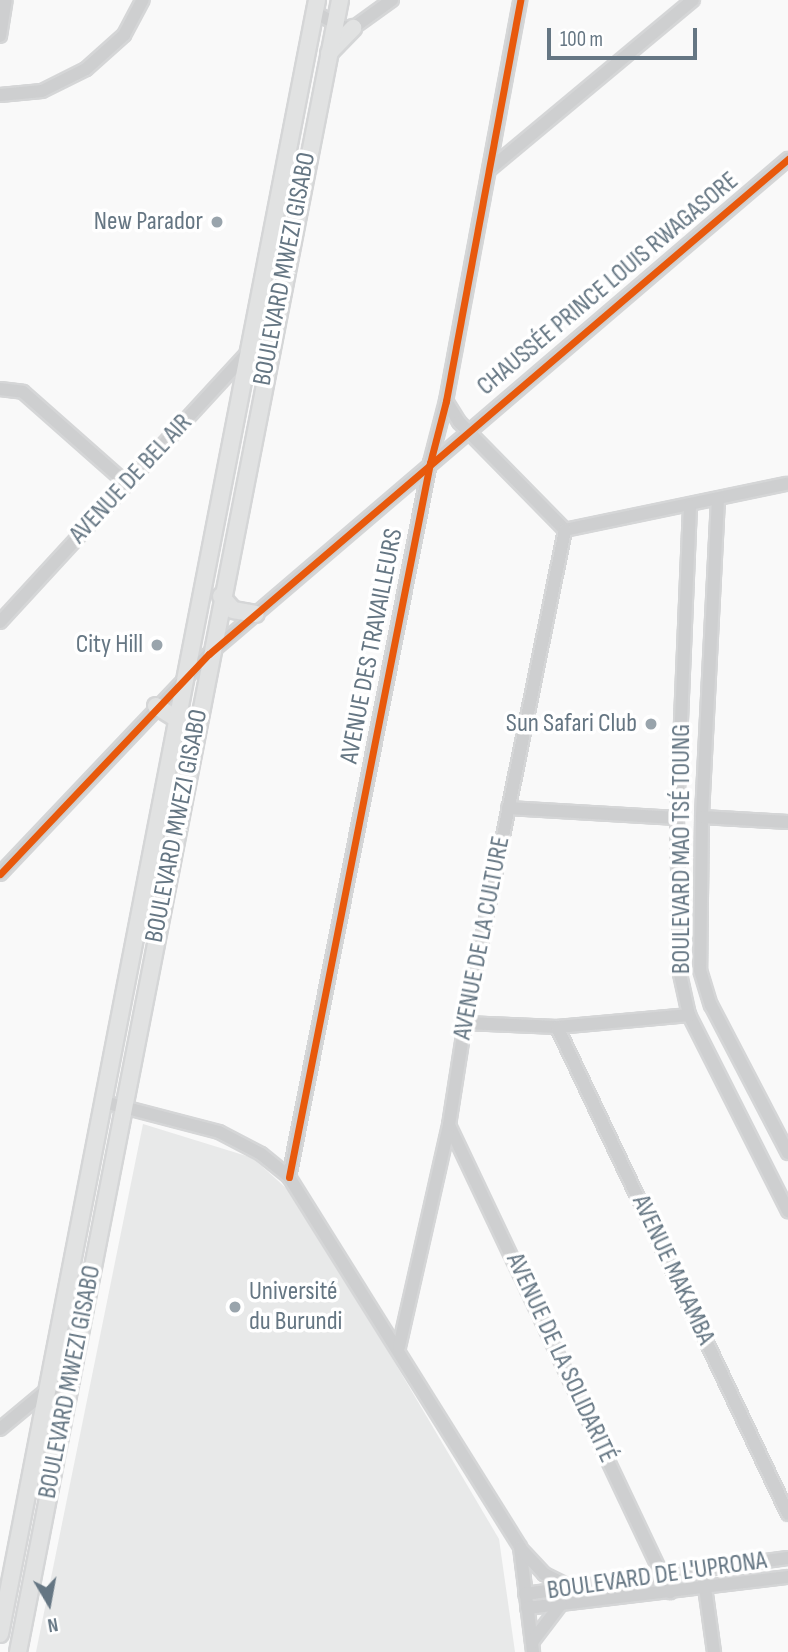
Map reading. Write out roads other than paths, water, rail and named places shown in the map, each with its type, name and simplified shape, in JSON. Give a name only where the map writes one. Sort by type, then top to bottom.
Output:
[{"type":"main road","name":"BOULEVARD MWEZI GISABO","points":[[0,1634],[143,906],[184,677],[315,6]]},
{"type":"main road","name":"BOULEVARD MWEZI GISABO","points":[[18,1652],[220,596],[336,9]]},
{"type":"main road","points":[[327,55],[353,28]]},
{"type":"main road","points":[[220,596],[233,610],[256,614]]},
{"type":"main road","points":[[156,706],[177,719]]},
{"type":"main road","points":[[143,906],[162,909]]},
{"type":"street","points":[[0,36],[6,0]]},
{"type":"street","points":[[0,95],[42,90],[86,69],[124,35],[143,0]]},
{"type":"street","points":[[336,9],[353,28],[392,0]]},
{"type":"street","name":"AVENUE DES TRAVAILLEURS","points":[[289,1177],[430,463],[446,401],[520,0]]},
{"type":"street","points":[[490,169],[693,0]]},
{"type":"street","points":[[315,6],[369,16]]},
{"type":"street","name":"CHAUSSÉE PRINCE LOUIS RWAGASORE","points":[[0,874],[156,706],[209,654],[788,159]]},
{"type":"street","points":[[248,352],[268,352]]},
{"type":"street","name":"AVENUE DE BEL AIR","points":[[0,622],[248,352]]},
{"type":"street","points":[[0,389],[23,392],[126,483]]},
{"type":"street","points":[[446,401],[468,430],[565,530],[690,506],[787,483]]},
{"type":"street","name":"BOULEVARD MAO TSÉ TOUNG","points":[[718,499],[702,817],[700,970],[711,1005],[788,1153]]},
{"type":"street","name":"BOULEVARD MAO TSÉ TOUNG","points":[[690,506],[677,818],[678,951],[689,1015],[788,1211]]},
{"type":"street","name":"AVENUE DE LA CULTURE","points":[[399,1347],[449,1125],[465,1023],[565,530]]},
{"type":"street","points":[[508,808],[677,818]]},
{"type":"street","points":[[702,817],[788,822]]},
{"type":"street","points":[[465,1023],[557,1027],[689,1015]]},
{"type":"street","name":"AVENUE MAKAMBA","points":[[557,1027],[788,1514]]},
{"type":"street","points":[[104,1102],[219,1132],[261,1154],[289,1177],[399,1347],[520,1548],[544,1574],[570,1586]]},
{"type":"street","name":"AVENUE DE LA SOLIDARITÉ","points":[[449,1125],[670,1592]]},
{"type":"street","points":[[0,1429],[48,1389],[67,1392]]},
{"type":"street","points":[[520,1548],[532,1647]]},
{"type":"street","name":"BOULEVARD DE L'UPRONA","points":[[526,1594],[788,1558]]},
{"type":"street","points":[[702,1569],[715,1652]]},
{"type":"street","name":"BOULEVARD DE L'UPRONA","points":[[527,1608],[788,1577]]},
{"type":"street","points":[[532,1647],[561,1604]]},
{"type":"place","name":"New Parador","points":[[217,222]]},
{"type":"place","name":"City Hill","points":[[157,645]]},
{"type":"place","name":"Sun Safari Club","points":[[651,724]]},
{"type":"place","name":"Université du Burundi","points":[[235,1307]]}]
